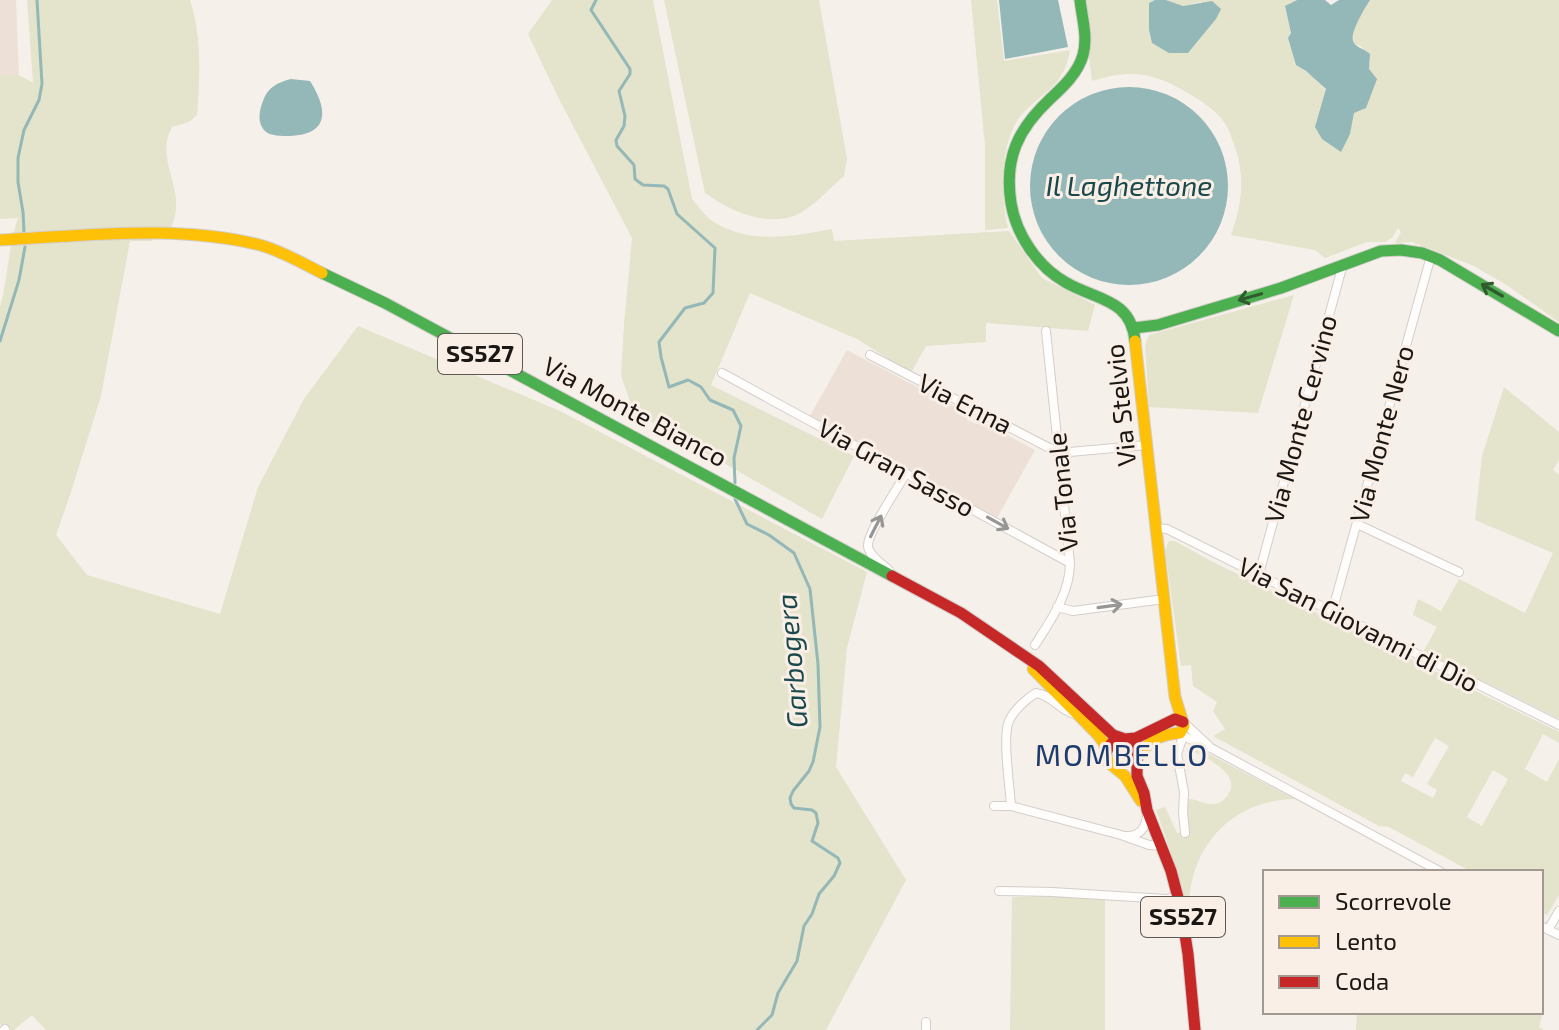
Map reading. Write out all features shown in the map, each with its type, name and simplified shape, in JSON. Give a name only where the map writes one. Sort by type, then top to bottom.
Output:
[{"type":"main road","name":"Via Stelvio","points":[[1080,0],[1085,44],[1081,60],[1070,80],[1037,111],[1020,133],[1011,155],[1010,207],[1025,243],[1039,260],[1064,282],[1116,305],[1128,314],[1134,328],[1175,697],[1183,722]]},
{"type":"main road","name":"Via Monte Bianco","points":[[0,240],[196,234],[263,246],[286,255],[385,303],[961,613],[1045,670],[1113,735],[1123,738]]},
{"type":"main road","points":[[1134,328],[1158,325],[1281,288],[1343,264],[1391,250],[1422,253],[1440,260],[1559,331]]},
{"type":"main road","name":"Via Monte Bianco","points":[[1022,655],[1098,735],[1106,753]]},
{"type":"main road","points":[[1161,725],[1171,716],[1175,697]]},
{"type":"main road","points":[[1116,769],[1129,768],[1141,750],[1164,734],[1179,734],[1184,729],[1183,722],[1175,719],[1134,739],[1123,738],[1110,743],[1106,753],[1108,762],[1116,769],[1127,778],[1147,810]]},
{"type":"main road","points":[[1123,738],[1138,752],[1136,772],[1147,810]]},
{"type":"main road","name":"SS527","points":[[1147,810],[1178,896],[1188,948],[1195,1030]]},
{"type":"street","name":"Via Monte Nero","points":[[1332,612],[1431,256]]},
{"type":"street","name":"Via Monte Cervino","points":[[1259,574],[1343,264]]},
{"type":"street","name":"Via Tonale","points":[[1035,645],[1070,577],[1046,331]]},
{"type":"street","name":"Via Enna","points":[[870,355],[1059,453]]},
{"type":"street","name":"Via Gran Sasso","points":[[722,373],[1070,563]]},
{"type":"street","points":[[1059,453],[1147,445]]},
{"type":"street","points":[[894,576],[871,554],[868,545],[906,473]]},
{"type":"street","points":[[1357,524],[1459,572]]},
{"type":"street","name":"Via San Giovanni di Dio","points":[[1156,528],[1166,528],[1559,725]]},
{"type":"street","points":[[1057,607],[1073,611],[1164,599]]},
{"type":"street","points":[[1011,806],[1009,720],[1034,694],[1047,695],[1067,712],[1078,715]]},
{"type":"street","points":[[1183,722],[1213,749]]},
{"type":"street","points":[[1185,833],[1184,792],[1177,754],[1179,734],[1213,749],[1437,870]]},
{"type":"street","points":[[994,806],[1011,806],[1162,846]]},
{"type":"street","points":[[1121,835],[1131,836],[1142,830],[1146,824],[1147,810]]},
{"type":"street","points":[[999,891],[1167,899],[1178,896]]},
{"type":"street","points":[[1559,911],[1545,928],[1559,935]]},
{"type":"shaded area","points":[[0,0],[16,0],[19,75],[0,75]]},
{"type":"shaded area","points":[[847,350],[967,413],[967,420],[977,424],[979,420],[1035,450],[997,518],[810,416]]},
{"type":"green space","points":[[27,0],[190,0],[198,42],[197,115],[189,122],[172,127],[167,139],[175,214],[171,227],[155,229],[152,241],[130,241],[101,396],[56,535],[87,575],[220,614],[258,487],[304,399],[358,326],[560,411],[867,572],[847,648],[836,767],[906,880],[826,1030],[46,1030],[32,1015],[14,1030],[5,1030],[0,1024],[0,307],[18,218],[0,219],[0,75],[19,75],[33,83]]},
{"type":"green space","points":[[552,0],[653,0],[692,199],[714,222],[742,234],[772,237],[832,229],[834,241],[1009,231],[1042,278],[1095,305],[1088,331],[986,323],[986,342],[926,346],[911,373],[857,339],[750,293],[711,385],[854,456],[822,519],[634,412],[621,376],[632,238],[528,34]]},
{"type":"green space","points":[[664,0],[819,0],[847,159],[844,176],[806,209],[782,219],[759,218],[725,206],[705,193]]},
{"type":"green space","points":[[971,0],[997,0],[1004,61],[1070,50],[1058,80],[1023,113],[1009,138],[1003,184],[1008,228],[985,230],[985,146]]},
{"type":"green space","points":[[1082,0],[1155,0],[1149,3],[1152,43],[1188,53],[1216,19],[1201,2],[1183,6],[1166,0],[1297,0],[1285,6],[1291,33],[1288,38],[1296,65],[1323,87],[1350,134],[1370,61],[1361,46],[1354,44],[1353,38],[1370,0],[1559,0],[1559,322],[1474,266],[1412,242],[1395,243],[1401,232],[1398,228],[1392,238],[1385,242],[1367,242],[1325,258],[1315,250],[1231,235],[1238,211],[1241,176],[1230,132],[1225,124],[1202,102],[1163,80],[1129,74],[1092,81]]},
{"type":"green space","points":[[1294,295],[1258,413],[1149,407],[1145,345],[1149,335]]},
{"type":"green space","points":[[1504,387],[1559,432],[1559,460],[1553,470],[1559,475],[1559,719],[1423,652],[1437,627],[1413,615],[1418,599],[1441,611],[1459,579],[1525,613],[1553,553],[1475,520],[1482,456]]},
{"type":"green space","points":[[1169,541],[1175,541],[1559,732],[1559,743],[1543,734],[1525,769],[1547,782],[1559,759],[1559,895],[1547,915],[1543,913],[1543,870],[1468,870],[1389,827],[1379,826],[1213,736],[1225,729],[1213,711],[1217,702],[1193,686],[1191,665],[1181,666],[1165,550]],"holes":[[[1435,738],[1449,746],[1427,784],[1437,790],[1433,798],[1401,781],[1405,773],[1413,777]],[[1493,770],[1508,779],[1482,826],[1467,817]]]},
{"type":"green space","points":[[1190,744],[1295,799],[1250,809],[1215,834],[1194,872],[1189,918],[1177,870],[1156,810],[1165,807],[1177,833],[1188,833],[1188,799],[1207,804],[1218,803],[1223,801],[1231,786],[1225,772],[1189,749]]},
{"type":"green space","points":[[1105,896],[1105,1030],[1010,1030],[1012,897]]},
{"type":"green space","points":[[1357,1014],[1542,1014],[1539,1027],[1544,1030],[1356,1030]]},
{"type":"water","points":[[999,0],[1058,0],[1068,47],[1005,59]]},
{"type":"water","points":[[1155,0],[1183,6],[1212,1],[1221,9],[1188,53],[1169,53],[1152,43],[1149,3]]},
{"type":"water","points":[[1297,0],[1325,0],[1331,5],[1339,0],[1370,0],[1353,39],[1355,44],[1370,54],[1369,69],[1377,79],[1366,108],[1354,113],[1350,134],[1341,152],[1322,139],[1315,127],[1326,89],[1296,65],[1288,38],[1291,33],[1285,6]]},
{"type":"water","points":[[291,79],[310,81],[320,101],[322,119],[312,131],[302,134],[270,134],[262,128],[260,121],[263,101],[274,86]]},
{"type":"water","name":"Il Laghettone","points":[[1129,87],[1167,94],[1199,116],[1221,148],[1228,186],[1221,224],[1199,256],[1167,278],[1129,285],[1091,278],[1059,256],[1037,224],[1030,186],[1037,148],[1059,116],[1091,94]]},
{"type":"waterway","points":[[24,232],[18,158],[24,130],[39,100],[42,84],[37,0]]},
{"type":"waterway","name":"Garbogera","points":[[596,0],[591,10],[630,69],[619,91],[625,116],[624,126],[616,140],[617,146],[634,165],[635,179],[643,185],[668,189],[677,214],[715,248],[713,293],[704,303],[685,308],[659,342],[669,387],[688,380],[701,387],[710,400],[733,410],[741,426],[734,458],[735,483]]},
{"type":"waterway","points":[[0,341],[19,280],[25,247]]},
{"type":"waterway","name":"Garbogera","points":[[735,499],[747,524],[794,553],[810,589],[818,664],[820,727],[813,762],[790,798],[794,808],[816,813],[818,823],[812,841],[838,858],[840,863],[819,894],[804,926],[797,961],[778,993],[772,1015],[757,1030]]},
{"type":"traffic: fast","points":[[1080,0],[1085,34],[1083,55],[1070,79],[1029,122],[1016,145],[1010,172],[1011,203],[1023,237],[1045,267],[1065,282],[1119,308],[1127,316],[1135,341]]},
{"type":"traffic: fast","points":[[1134,328],[1158,325],[1281,288],[1381,251],[1401,250],[1440,260],[1559,331]]},
{"type":"traffic: fast","points":[[322,273],[385,303],[892,576]]},
{"type":"traffic: slow","points":[[0,240],[130,233],[196,235],[260,245],[322,273]]},
{"type":"traffic: slow","points":[[1135,341],[1175,697],[1184,726],[1180,733],[1150,743],[1137,758]]},
{"type":"traffic: slow","points":[[1033,669],[1098,735],[1104,743],[1108,762],[1125,776],[1141,801]]},
{"type":"traffic: jam","points":[[892,576],[961,613],[1039,666],[1113,735],[1122,738]]},
{"type":"traffic: jam","points":[[1125,739],[1136,738],[1175,719],[1183,722]]},
{"type":"traffic: jam","points":[[1106,753],[1112,743],[1120,739],[1137,749],[1137,776],[1171,871],[1181,909],[1195,1030]]},
{"type":"district","name":"MOMBELLO","points":[[1122,756]]}]
